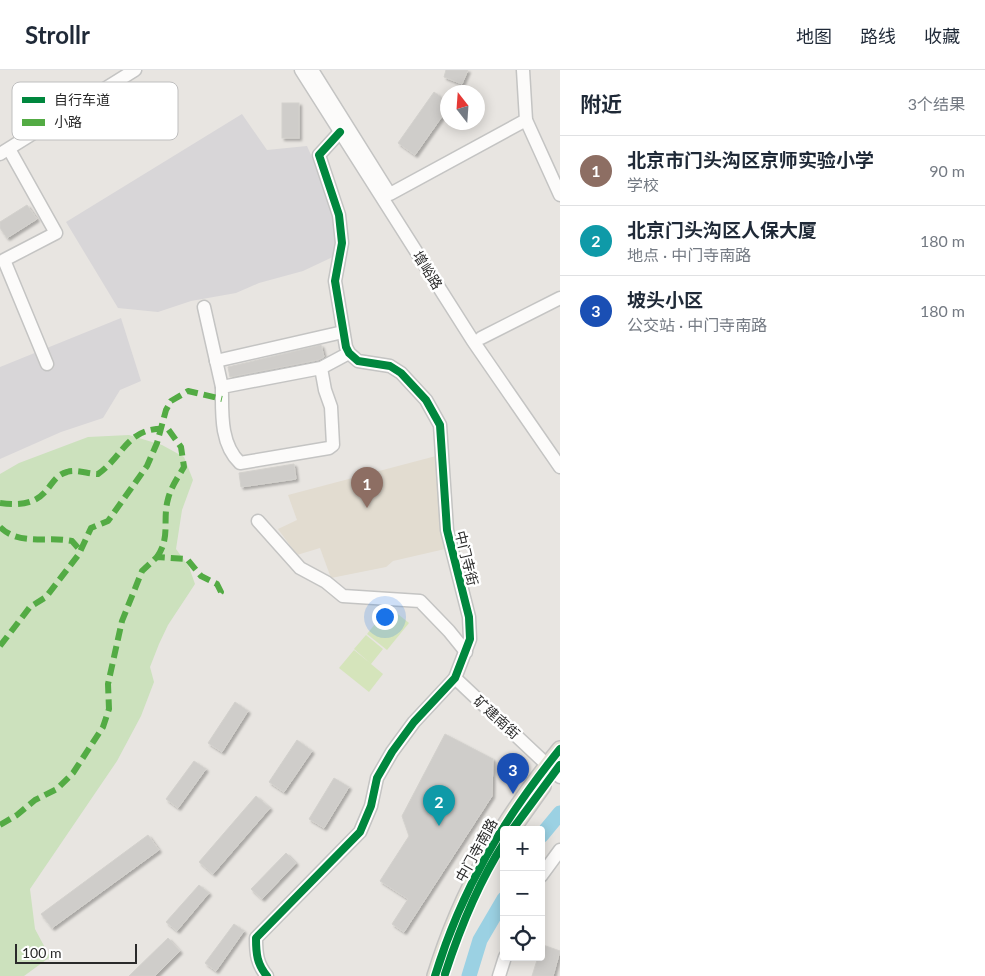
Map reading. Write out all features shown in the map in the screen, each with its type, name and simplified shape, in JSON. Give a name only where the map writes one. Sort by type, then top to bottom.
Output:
[{"type":"main road","name":"中门寺南路","points":[[515,826],[556,769],[560,748]]},
{"type":"main road","name":"中门寺南路","points":[[436,976],[448,932],[490,848],[520,799],[556,769]]},
{"type":"main road","name":"中门寺南路","points":[[444,976],[468,914],[486,874],[500,850]]},
{"type":"street","points":[[116,82],[135,70]]},
{"type":"street","name":"增峪路","points":[[301,70],[473,342],[560,467]]},
{"type":"street","name":"增峪路","points":[[312,70],[481,338],[560,451]]},
{"type":"street","points":[[523,70],[526,120],[560,195]]},
{"type":"street","points":[[390,194],[526,120]]},
{"type":"street","points":[[222,387],[321,368],[349,353],[335,281],[342,243],[339,215],[318,155],[340,132]]},
{"type":"street","points":[[23,140],[4,152],[56,233],[4,260],[47,364]]},
{"type":"street","points":[[481,338],[560,298]]},
{"type":"street","points":[[204,307],[222,387],[226,440],[235,458],[240,463],[330,448],[333,444],[331,407],[325,390],[321,368]]},
{"type":"street","points":[[216,361],[344,332]]},
{"type":"street","name":"中门寺街","points":[[266,975],[260,968],[256,954],[256,938],[360,832],[371,806],[377,778],[392,752],[414,722],[455,678],[470,639],[469,616],[447,530],[440,425],[426,400],[401,373],[390,366],[358,360],[349,353]]},
{"type":"street","points":[[258,521],[300,568],[326,582],[343,596],[420,601],[466,652]]},
{"type":"street","name":"矿建南街","points":[[455,678],[556,769]]},
{"type":"street","points":[[545,871],[560,850]]},
{"type":"street","points":[[499,976],[504,961]]},
{"type":"shaded area","points":[[242,114],[267,150],[307,146],[323,182],[335,222],[337,255],[303,271],[259,283],[236,293],[191,301],[158,312],[118,308],[66,222]]},
{"type":"shaded area","points":[[121,318],[141,381],[120,390],[103,418],[61,432],[0,459],[0,367]]},
{"type":"shaded area","points":[[436,456],[445,549],[393,561],[386,567],[331,578],[320,548],[297,555],[278,529],[297,520],[288,495]]},
{"type":"green space","points":[[129,435],[162,445],[184,457],[193,480],[182,510],[176,549],[189,567],[195,584],[168,625],[159,644],[150,667],[154,682],[141,716],[117,761],[30,889],[35,929],[50,957],[24,976],[0,976],[0,474],[19,463],[88,437]]},
{"type":"green space","points":[[389,607],[409,623],[387,650],[367,634]]},
{"type":"green space","points":[[366,635],[383,649],[371,664],[383,674],[369,692],[339,668],[354,650],[370,663],[354,649]]},
{"type":"building","points":[[446,70],[468,70],[462,84],[444,77]]},
{"type":"building","points":[[434,92],[440,96],[440,119],[415,155],[398,143]]},
{"type":"building","points":[[282,103],[299,103],[299,138],[282,138]]},
{"type":"building","points":[[27,205],[37,219],[7,238],[0,228],[0,222]]},
{"type":"building","points":[[321,345],[324,357],[318,360],[230,377],[228,367]]},
{"type":"building","points":[[294,464],[296,479],[241,487],[239,473]]},
{"type":"building","points":[[235,702],[248,711],[222,752],[208,743]]},
{"type":"building","points":[[445,734],[493,759],[492,796],[404,932],[392,924],[408,899],[380,881],[409,836],[402,816]]},
{"type":"building","points":[[297,740],[312,751],[284,792],[269,782]]},
{"type":"building","points":[[194,761],[206,769],[178,808],[166,799]]},
{"type":"building","points":[[334,778],[349,787],[324,828],[309,819]]},
{"type":"building","points":[[256,796],[270,808],[213,874],[199,862]]},
{"type":"building","points":[[148,835],[159,850],[52,928],[41,914]]},
{"type":"building","points":[[286,853],[296,863],[262,899],[251,889]]},
{"type":"building","points":[[199,885],[209,893],[177,931],[166,922]]},
{"type":"building","points":[[234,924],[244,931],[216,971],[205,963]]},
{"type":"building","points":[[168,938],[180,951],[155,976],[129,976]]},
{"type":"building","points":[[545,946],[560,951],[553,976],[532,976],[537,961],[545,961]]},
{"type":"waterway","points":[[545,831],[560,813]]},
{"type":"waterway","points":[[469,976],[480,940],[500,906]]},
{"type":"marked path","points":[[0,646],[30,607],[46,597],[79,554],[91,528],[108,521],[147,466],[157,443],[166,410],[171,401],[188,391],[222,399]]},
{"type":"marked path","points":[[0,503],[18,504],[35,500],[63,473],[74,471],[98,474],[135,437],[154,429],[168,429],[181,447],[184,467],[169,495],[166,507],[164,543],[157,557]]},
{"type":"marked path","points":[[0,527],[16,537],[72,541],[80,550]]},
{"type":"marked path","points":[[0,825],[17,815],[35,800],[57,789],[73,773],[103,727],[109,709],[108,684],[122,621],[142,571],[157,557],[187,559],[201,576],[217,584],[221,592],[218,596]]},
{"type":"cycle path","points":[[267,976],[258,959],[256,938],[360,832],[371,806],[377,778],[392,752],[414,722],[455,678],[470,639],[469,617],[447,530],[440,425],[426,400],[401,373],[390,366],[358,361],[349,353],[346,347],[335,281],[342,243],[339,215],[319,155],[340,132]]},
{"type":"cycle path","points":[[435,976],[458,913],[486,856],[520,802],[560,749]]},
{"type":"cycle path","points":[[515,826],[560,765]]},
{"type":"cycle path","points":[[445,974],[470,906],[500,850]]},
{"type":"place","name":"北京市门头沟区京师实验小学","points":[[367,508]]},
{"type":"place","name":"坡头小区","points":[[513,794]]},
{"type":"place","name":"北京门头沟区人保大厦","points":[[439,826]]}]
